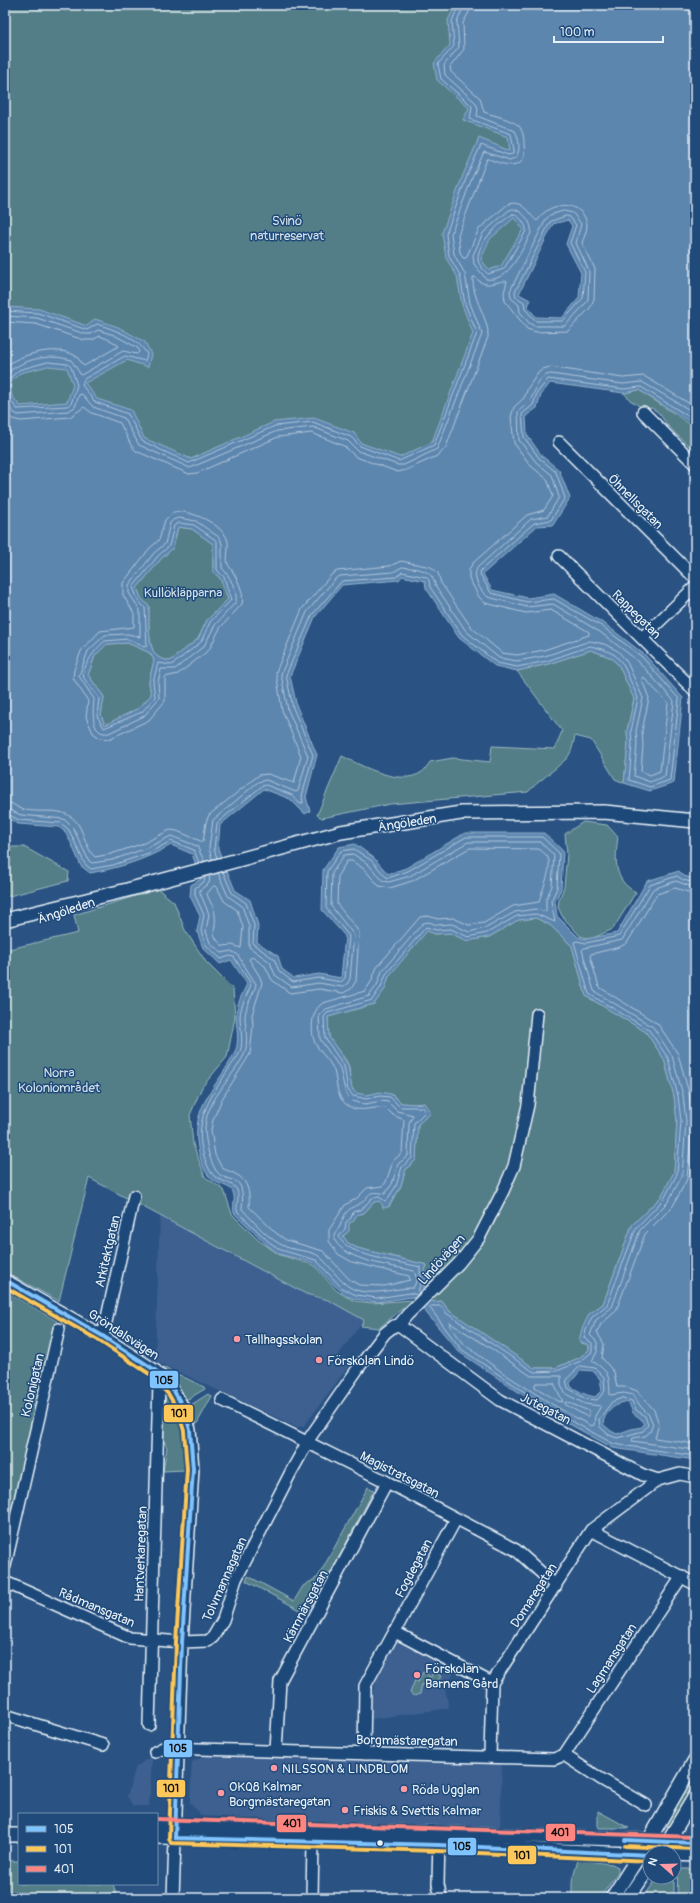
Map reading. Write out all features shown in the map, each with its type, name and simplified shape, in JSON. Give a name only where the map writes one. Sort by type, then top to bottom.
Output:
[{"type":"main road","name":"Ängöleden","points":[[5,928],[189,872],[341,832],[462,813],[604,812],[695,821]]},
{"type":"main road","name":"Ängöleden","points":[[5,920],[126,890]]},
{"type":"main road","points":[[648,1845],[695,1760]]},
{"type":"main road","points":[[667,1845],[695,1796]]},
{"type":"main road","points":[[158,1825],[175,1832],[313,1842],[439,1839],[649,1840]]},
{"type":"main road","points":[[5,1826],[18,1826]]},
{"type":"main road","points":[[158,1837],[175,1832],[257,1826],[642,1854]]},
{"type":"main road","points":[[5,1835],[18,1835]]},
{"type":"main road","points":[[612,1898],[642,1858]]},
{"type":"main road","points":[[628,1898],[642,1878]]},
{"type":"street","points":[[643,412],[695,464]]},
{"type":"street","name":"Öhnellsgatan","points":[[559,442],[695,578]]},
{"type":"street","name":"Rappegatan","points":[[559,556],[695,691]]},
{"type":"street","points":[[642,638],[695,587]]},
{"type":"street","name":"Lindövägen","points":[[285,1483],[307,1443],[359,1367],[385,1333],[394,1326],[399,1325],[460,1263],[478,1238],[514,1166],[528,1105],[537,1014]]},
{"type":"street","name":"Arkitektgatan","points":[[101,1335],[134,1196]]},
{"type":"street","name":"Gröndalsvägen","points":[[5,1280],[101,1335],[155,1370],[176,1395],[188,1424],[192,1442],[193,1469],[182,1642],[173,1898]]},
{"type":"street","name":"Jutegatan","points":[[399,1325],[500,1400],[643,1475],[658,1480]]},
{"type":"street","name":"Kolonigatan","points":[[5,1566],[60,1328]]},
{"type":"street","name":"Hantverkaregatan","points":[[149,1725],[159,1384]]},
{"type":"street","name":"Magistratsgatan","points":[[222,1400],[387,1482],[516,1550],[556,1586]]},
{"type":"street","points":[[658,1480],[680,1474],[695,1477]]},
{"type":"street","name":"Domaregatan","points":[[492,1683],[591,1530],[658,1480]]},
{"type":"street","name":"Kämnärsgatan","points":[[276,1751],[280,1681],[387,1482]]},
{"type":"street","name":"Tolvmannagatan","points":[[182,1642],[208,1641],[219,1627],[228,1608],[236,1579],[285,1483]]},
{"type":"street","name":"Fogdegatan","points":[[364,1754],[365,1686],[456,1519]]},
{"type":"street","points":[[591,1530],[695,1584]]},
{"type":"street","name":"Lagmansgatan","points":[[564,1755],[682,1576]]},
{"type":"street","name":"Rådmansgatan","points":[[5,1582],[130,1638],[182,1642]]},
{"type":"street","points":[[395,1632],[492,1683],[490,1756]]},
{"type":"street","points":[[5,1715],[103,1745]]},
{"type":"street","name":"Borgmästaregatan","points":[[155,1752],[163,1748],[554,1759],[564,1755]]},
{"type":"street","points":[[564,1755],[601,1779],[646,1805]]},
{"type":"street","points":[[439,1839],[438,1884],[441,1898]]},
{"type":"street","points":[[649,1840],[695,1843]]},
{"type":"street","points":[[312,1898],[313,1842]]},
{"type":"street","points":[[682,1855],[695,1856]]},
{"type":"shaded area","points":[[160,1216],[306,1294],[328,1300],[364,1320],[339,1354],[350,1364],[304,1426],[297,1427],[155,1361]]},
{"type":"shaded area","name":"Förskolan Barnens Gård","points":[[404,1639],[457,1668],[445,1689],[449,1708],[371,1719],[372,1694],[376,1681],[398,1640]]},
{"type":"shaded area","points":[[205,1756],[502,1761],[500,1830],[202,1816],[190,1803],[192,1762]]},
{"type":"shaded area","points":[[150,1757],[152,1760],[149,1806],[133,1806],[127,1796],[136,1767]]},
{"type":"green space","name":"Svinö naturreservat","points":[[5,5],[611,5],[450,427],[345,514],[228,443],[191,459],[177,453],[5,440]]},
{"type":"green space","points":[[639,390],[688,423],[695,423],[695,452],[668,426],[659,413],[652,408],[644,409],[630,400],[624,393]]},
{"type":"green space","name":"Kullökläpparna","points":[[178,527],[192,529],[213,544],[213,572],[220,578],[228,599],[207,620],[198,639],[170,661],[158,657],[154,653],[149,634],[149,607],[141,598],[137,588],[161,559],[173,548]]},
{"type":"green space","points":[[128,643],[150,653],[154,660],[149,682],[151,695],[139,708],[105,725],[101,715],[104,697],[88,675],[95,656],[107,644]]},
{"type":"green space","points":[[591,650],[612,658],[619,666],[634,698],[627,731],[628,744],[624,783],[615,779],[591,740],[575,736],[568,757],[528,792],[390,804],[322,818],[317,815],[342,756],[360,765],[382,773],[403,777],[413,776],[422,772],[430,762],[453,758],[490,762],[492,746],[555,749],[562,731],[517,671],[548,664]]},
{"type":"green space","points":[[583,822],[607,825],[618,837],[616,861],[619,876],[628,887],[636,892],[613,929],[591,939],[580,936],[562,916],[558,907],[564,887],[567,854],[565,834]]},
{"type":"green space","points":[[5,847],[24,847],[69,872],[68,881],[5,897]]},
{"type":"green space","name":"Norra Koloniområdet","points":[[158,889],[174,902],[185,930],[206,962],[233,989],[235,1018],[227,1057],[202,1087],[190,1115],[193,1144],[205,1177],[224,1190],[232,1214],[258,1240],[280,1255],[314,1265],[336,1290],[345,1296],[355,1301],[372,1303],[413,1300],[379,1328],[361,1326],[364,1320],[328,1300],[306,1294],[89,1178],[59,1301],[5,1272],[5,950],[78,933],[74,915]]},
{"type":"green space","points":[[536,918],[550,925],[572,946],[586,996],[646,1032],[664,1059],[674,1096],[677,1121],[674,1173],[661,1197],[632,1225],[603,1304],[589,1314],[581,1343],[589,1345],[589,1350],[579,1358],[555,1368],[534,1368],[448,1310],[442,1301],[433,1302],[422,1290],[429,1277],[424,1273],[427,1265],[357,1248],[348,1243],[342,1236],[346,1234],[349,1223],[356,1215],[364,1213],[374,1202],[379,1201],[389,1207],[400,1188],[406,1169],[416,1160],[418,1124],[426,1117],[424,1103],[401,1103],[396,1097],[390,1095],[361,1095],[356,1093],[352,1088],[349,1067],[345,1059],[333,1044],[329,1036],[328,1026],[328,1017],[374,1004],[385,989],[389,976],[427,930],[435,934],[450,933],[467,941],[489,937],[518,920]]},
{"type":"green space","points":[[5,1291],[57,1321],[5,1552]]},
{"type":"green space","points":[[163,1367],[204,1387],[205,1389],[186,1400]]},
{"type":"green space","points":[[166,1391],[177,1409],[184,1428],[187,1449],[186,1470],[163,1471],[167,1447],[162,1434],[162,1420]]},
{"type":"green space","points":[[208,1394],[212,1396],[195,1427],[191,1405]]},
{"type":"green space","points":[[368,1487],[374,1490],[315,1603],[308,1611],[300,1610],[246,1581],[248,1576],[294,1601],[303,1586],[318,1577]]},
{"type":"green space","points":[[423,1672],[431,1677],[433,1672],[441,1676],[436,1686],[428,1682],[426,1686],[422,1684],[420,1694],[414,1696],[410,1693],[415,1680],[418,1682]]},
{"type":"green space","points":[[695,1772],[695,1785],[672,1826],[665,1826]]},
{"type":"green space","points":[[598,1811],[629,1828],[598,1828]]},
{"type":"green space","points":[[578,1860],[612,1864],[618,1867],[618,1872],[600,1898],[572,1898],[572,1881]]},
{"type":"green space","points":[[5,1861],[18,1861],[18,1885],[113,1885],[117,1898],[5,1898]]},
{"type":"green space","points":[[682,1869],[695,1869],[695,1898],[677,1898],[677,1885],[682,1885]]},
{"type":"green space","points":[[652,1885],[674,1885],[674,1898],[643,1898]]},
{"type":"water","points":[[456,5],[695,5],[695,422],[690,422],[639,390],[624,393],[550,383],[541,395],[537,408],[526,416],[527,435],[542,456],[559,470],[570,498],[553,525],[537,526],[483,574],[492,590],[528,598],[554,594],[605,624],[645,655],[683,698],[674,783],[650,791],[624,783],[628,744],[627,731],[634,699],[619,666],[612,658],[591,650],[548,664],[517,671],[495,666],[459,638],[426,588],[425,581],[402,576],[399,580],[342,585],[315,617],[290,676],[297,707],[317,755],[306,797],[310,811],[305,814],[290,799],[264,789],[220,825],[218,849],[235,890],[250,900],[258,925],[257,942],[278,956],[282,969],[294,978],[319,974],[341,978],[345,936],[322,910],[323,870],[339,847],[355,844],[374,858],[388,874],[406,868],[465,833],[544,833],[563,851],[561,889],[555,901],[557,916],[578,937],[586,939],[617,933],[647,881],[679,871],[684,876],[695,879],[695,1460],[613,1448],[551,1414],[459,1352],[413,1297],[377,1302],[355,1299],[347,1296],[334,1285],[314,1263],[279,1254],[267,1245],[234,1213],[234,1198],[232,1190],[213,1180],[207,1174],[201,1161],[198,1148],[198,1120],[202,1108],[235,1052],[238,1038],[236,1015],[240,999],[247,984],[231,960],[220,964],[203,948],[197,931],[200,916],[190,896],[191,885],[201,879],[192,854],[171,845],[132,863],[90,873],[81,866],[65,832],[59,827],[18,824],[5,816],[5,307],[39,309],[87,326],[95,319],[118,327],[145,342],[151,354],[148,367],[127,360],[85,383],[97,399],[131,410],[144,438],[191,459],[274,422],[314,418],[354,433],[361,443],[400,457],[432,442],[473,333],[462,305],[457,276],[446,258],[442,233],[463,175],[479,138],[510,151],[508,137],[463,120],[469,108],[437,80],[434,63],[450,45],[448,20]],"holes":[[[514,218],[523,229],[501,266],[489,270],[481,259],[490,239]],[[568,220],[572,226],[566,244],[581,273],[579,298],[562,318],[536,317],[528,307],[530,300],[519,294],[553,224]],[[48,366],[67,368],[73,385],[67,402],[20,406],[12,396],[10,383],[20,373]],[[178,527],[192,529],[213,544],[213,572],[220,578],[228,599],[207,620],[198,639],[170,661],[162,659],[154,653],[149,633],[149,606],[141,598],[137,588],[161,559],[173,548]],[[128,643],[150,653],[154,660],[149,682],[151,695],[139,708],[105,725],[101,715],[104,697],[88,675],[95,656],[107,644]],[[536,918],[550,925],[572,946],[586,996],[646,1032],[664,1059],[674,1096],[677,1121],[674,1172],[661,1197],[632,1225],[603,1304],[589,1314],[582,1329],[579,1341],[589,1345],[589,1350],[579,1358],[555,1368],[534,1368],[448,1310],[442,1301],[433,1302],[422,1290],[429,1276],[424,1273],[427,1265],[357,1248],[348,1243],[343,1236],[349,1231],[349,1223],[354,1221],[356,1215],[364,1213],[374,1202],[379,1201],[383,1208],[388,1207],[400,1188],[406,1169],[416,1160],[418,1124],[431,1113],[424,1103],[401,1103],[391,1094],[380,1092],[367,1095],[356,1093],[352,1089],[348,1065],[329,1037],[328,1017],[374,1004],[385,989],[389,976],[427,931],[435,934],[450,933],[467,941],[489,937],[518,920]],[[581,1370],[593,1371],[600,1379],[602,1390],[595,1397],[587,1395],[571,1387],[570,1383]],[[624,1402],[629,1403],[633,1413],[641,1419],[644,1424],[642,1427],[617,1434],[603,1424],[607,1413],[617,1405]]]},
{"type":"transit line","name":"105","points":[[5,1280],[101,1335],[155,1370],[174,1391],[184,1409],[190,1430],[193,1469],[182,1642],[175,1838],[438,1845],[642,1855]]},
{"type":"transit line","name":"101","points":[[5,1287],[98,1340],[151,1375],[169,1395],[178,1411],[184,1431],[187,1469],[176,1642],[169,1838],[171,1843],[438,1851],[642,1861]]},
{"type":"transit line","name":"401","points":[[158,1819],[695,1837]]},
{"type":"transit line","name":"105","points":[[625,1840],[695,1843]]},
{"type":"transit line","name":"101","points":[[625,1846],[695,1849]]},
{"type":"place","name":"Tallhagsskolan","points":[[237,1339]]},
{"type":"place","name":"Förskolan Lindö","points":[[319,1360]]},
{"type":"place","name":"Förskolan Barnens Gård","points":[[417,1675]]},
{"type":"place","name":"NILSSON & LINDBLOM","points":[[274,1768]]},
{"type":"place","name":"Röda Ugglan","points":[[404,1789]]},
{"type":"place","name":"OKQ8 Kalmar Borgmästaregatan","points":[[221,1793]]},
{"type":"place","name":"Friskis & Svettis Kalmar","points":[[345,1810]]}]
